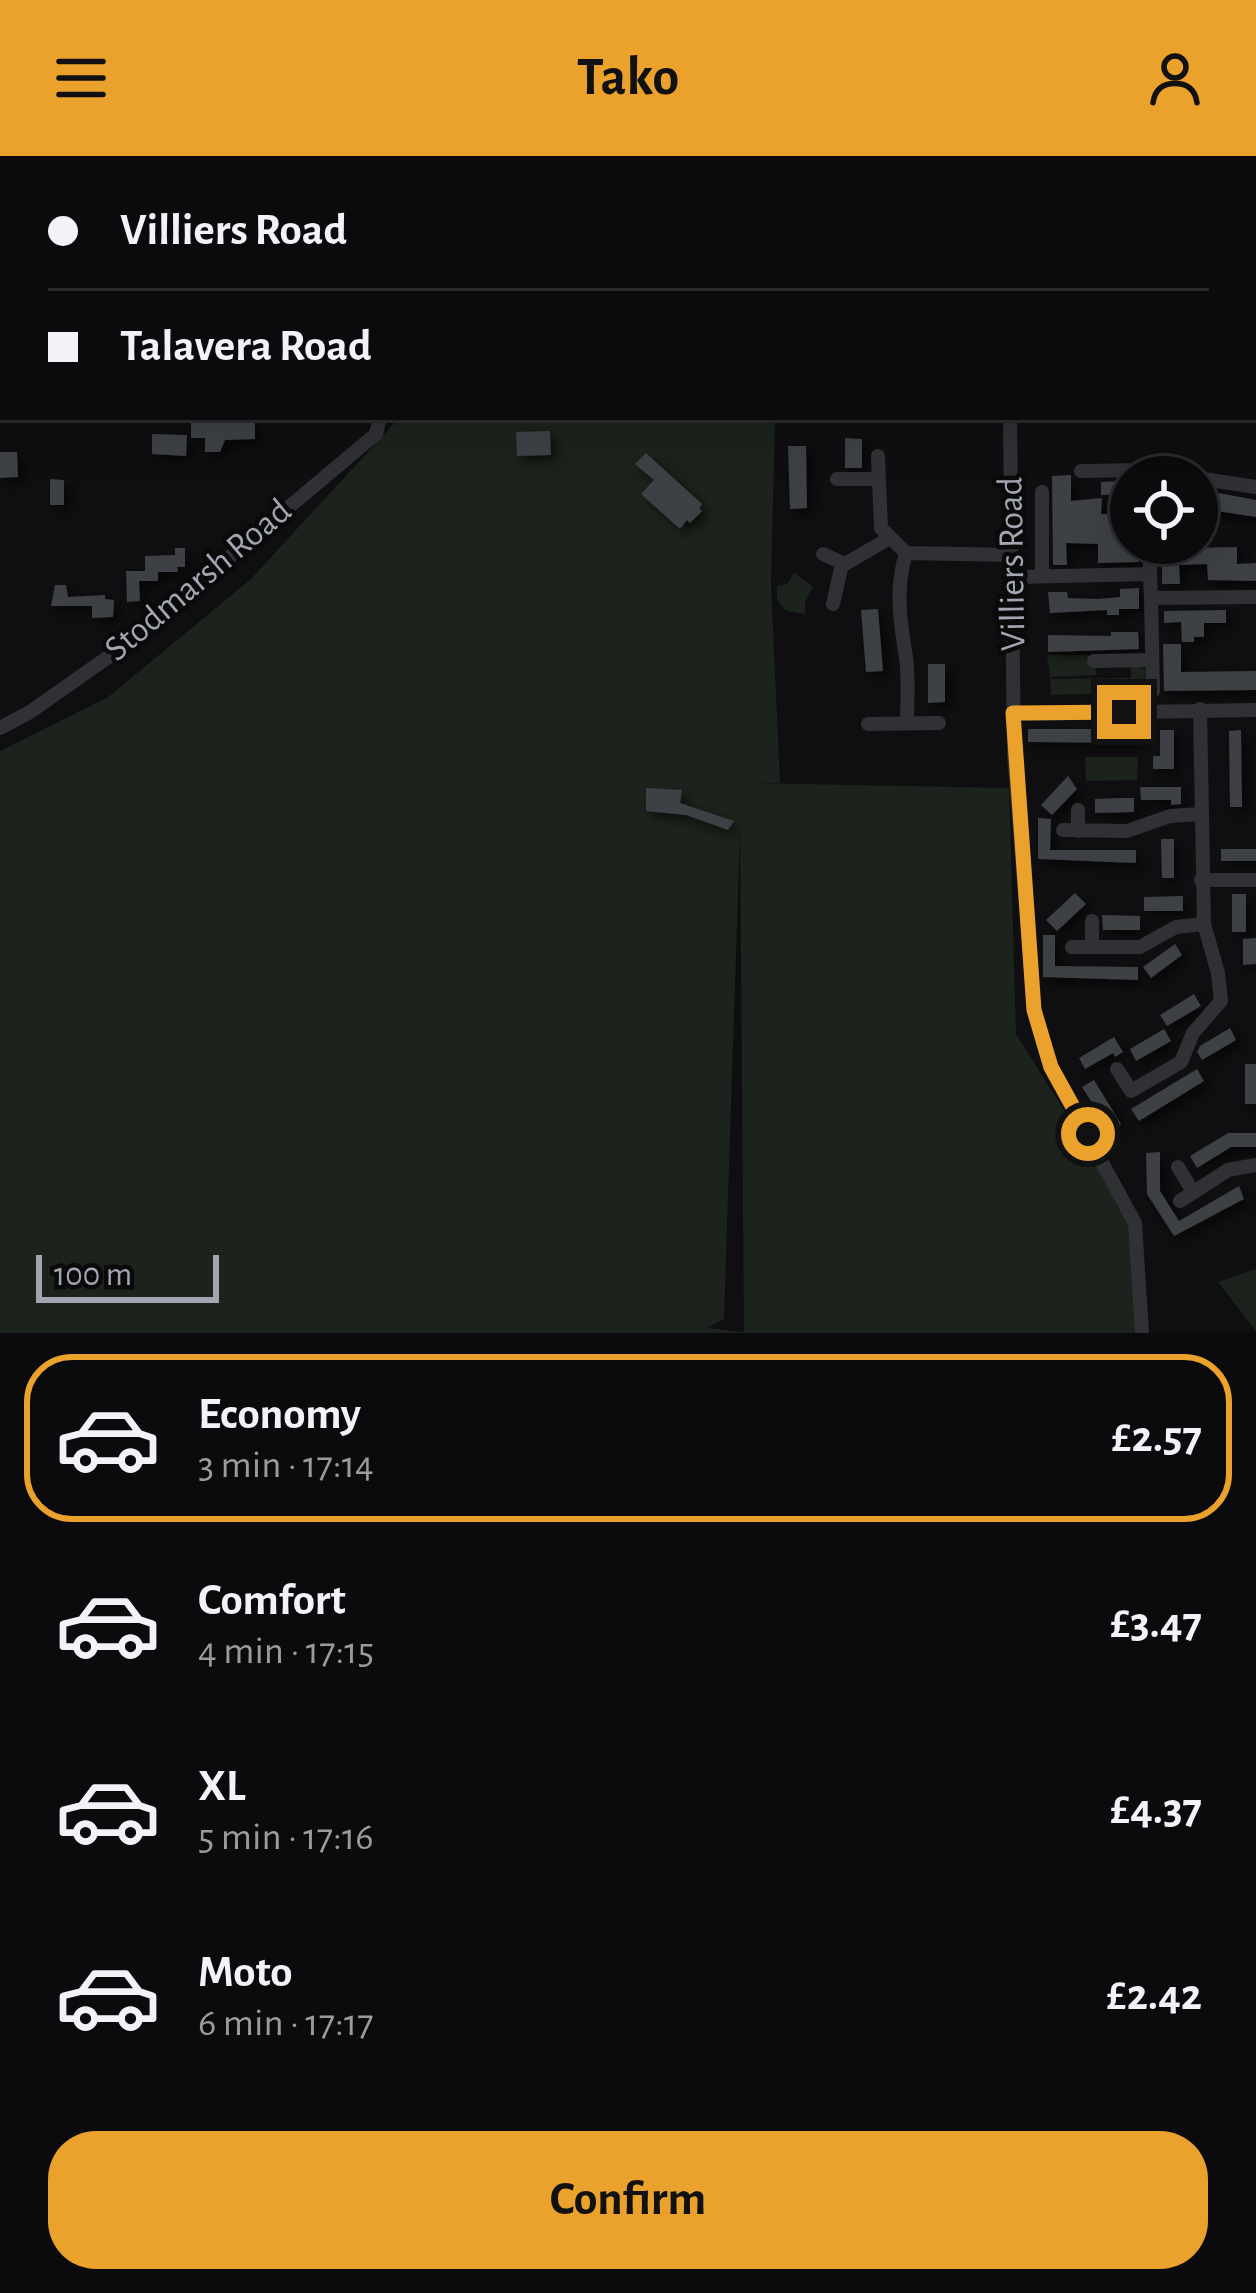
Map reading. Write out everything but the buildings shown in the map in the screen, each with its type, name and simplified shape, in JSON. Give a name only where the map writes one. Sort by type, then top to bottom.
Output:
[{"type":"street","name":"Stodmarsh Road","points":[[0,728],[31,712],[121,648],[376,434],[379,420]]},
{"type":"street","name":"Villiers Road","points":[[1010,420],[1013,713],[1037,1026],[1051,1067],[1135,1223],[1142,1333]]},
{"type":"street","points":[[878,456],[878,518],[888,539],[906,553],[1013,556]]},
{"type":"street","points":[[1081,471],[1110,471]]},
{"type":"street","points":[[837,479],[878,479]]},
{"type":"street","points":[[1218,482],[1256,488]]},
{"type":"street","points":[[1042,492],[1042,576]]},
{"type":"street","points":[[823,554],[842,564],[859,559],[888,539]]},
{"type":"street","points":[[906,553],[899,624],[906,657],[907,723]]},
{"type":"street","points":[[833,604],[842,564]]},
{"type":"street","points":[[1150,564],[1153,691]]},
{"type":"street","points":[[1014,577],[1150,574]]},
{"type":"street","points":[[1151,598],[1256,597]]},
{"type":"street","points":[[1094,661],[1152,660]]},
{"type":"street","points":[[1117,1069],[1131,1091],[1181,1062],[1193,1034],[1221,1001],[1204,924],[1200,710]]},
{"type":"street","points":[[1013,713],[1256,710]]},
{"type":"street","points":[[868,724],[939,723]]},
{"type":"street","points":[[1078,810],[1071,831],[1138,830],[1170,816],[1201,814]]},
{"type":"street","points":[[1201,880],[1256,880]]},
{"type":"street","points":[[1092,921],[1092,947]]},
{"type":"street","points":[[1072,947],[1140,947],[1176,927],[1204,924]]},
{"type":"street","points":[[1178,1168],[1187,1197],[1228,1170],[1256,1165]]},
{"type":"shaded area","points":[[397,420],[775,420],[771,584],[780,783],[749,783],[1009,788],[1016,1034],[1101,1169],[1132,1231],[1144,1333],[0,1333],[0,751],[107,698],[251,579]],"holes":[[[740,831],[743,1332],[707,1328],[724,1319]]]},
{"type":"shaded area","points":[[794,573],[813,587],[805,614],[786,611],[777,599],[777,586],[787,584]]},
{"type":"shaded area","points":[[1047,655],[1092,655],[1097,675],[1050,677]]},
{"type":"shaded area","points":[[1131,663],[1145,670],[1146,692],[1051,695],[1050,679],[1131,678]]},
{"type":"shaded area","points":[[1085,757],[1138,757],[1137,780],[1086,781]]},
{"type":"shaded area","points":[[1256,1269],[1256,1331],[1218,1282]]},
{"type":"route","points":[[1088,1134],[1051,1067],[1034,1010],[1013,713],[1124,712]]}]
